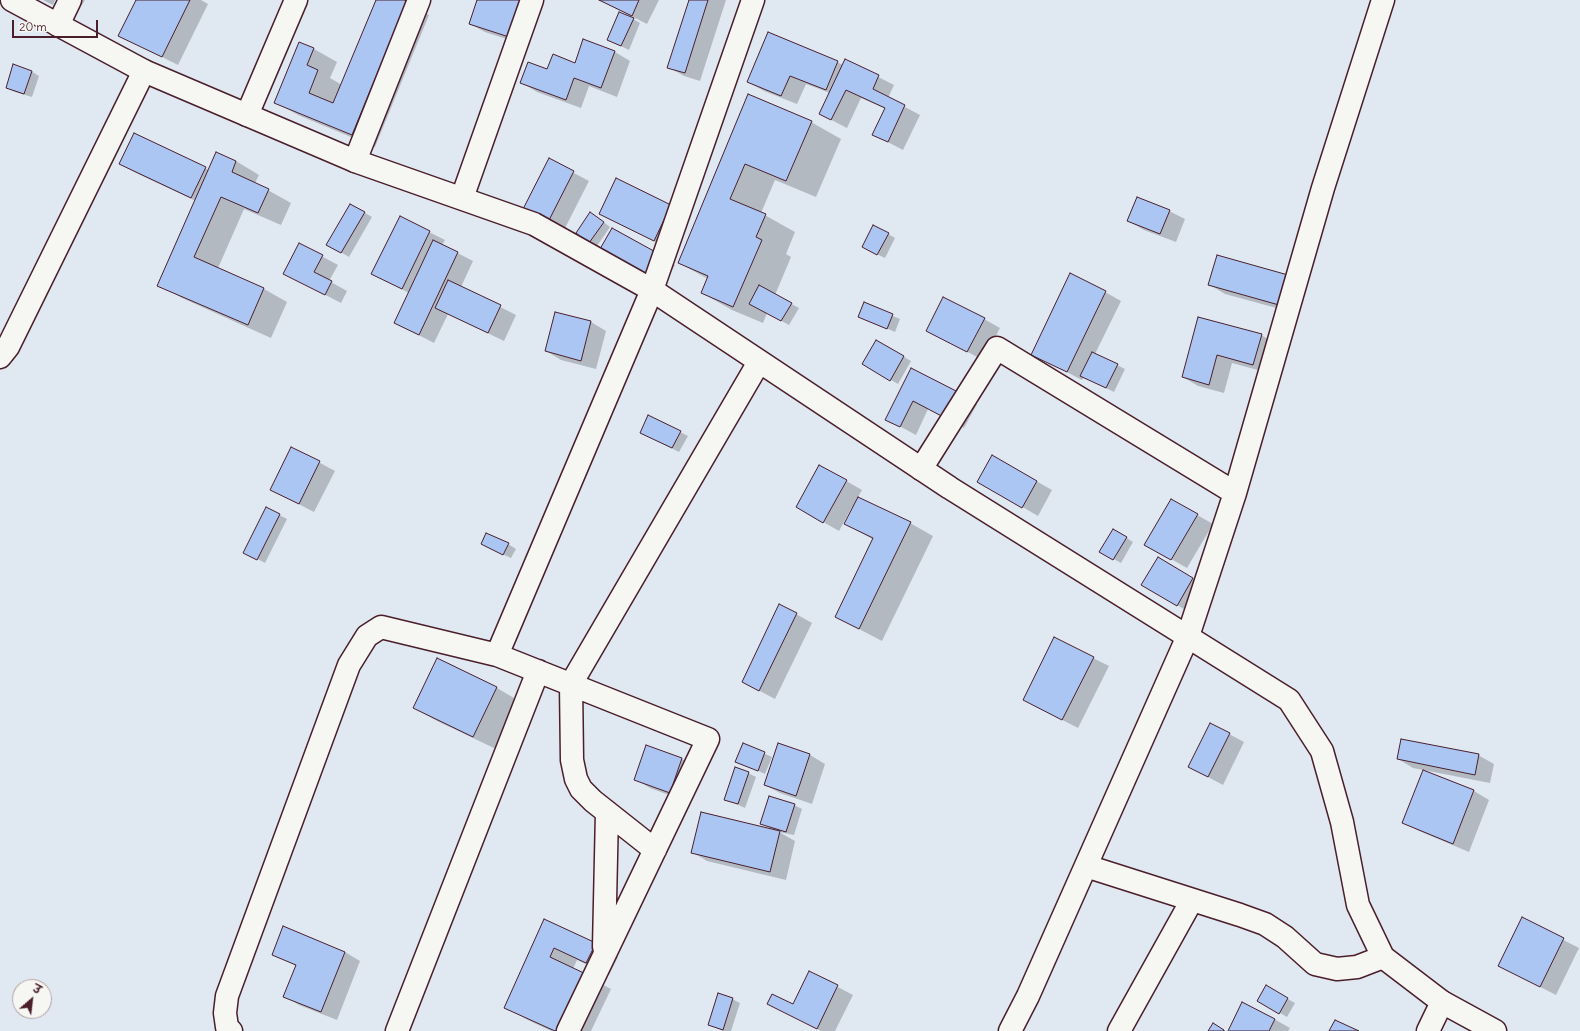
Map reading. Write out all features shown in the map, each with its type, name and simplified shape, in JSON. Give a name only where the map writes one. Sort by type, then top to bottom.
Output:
[{"type":"street","points":[[12,0],[144,72],[355,161],[534,224],[652,290],[921,469],[1289,700],[1322,751],[1342,822],[1358,905],[1383,957],[1442,1002],[1487,1029]]},
{"type":"street","points":[[58,25],[70,0]]},
{"type":"street","points":[[247,115],[296,0]]},
{"type":"street","points":[[355,161],[419,0]]},
{"type":"street","points":[[462,198],[532,0]]},
{"type":"street","points":[[497,655],[652,290],[753,0]]},
{"type":"street","points":[[1010,1031],[1028,996],[1188,636],[1236,493],[1323,188],[1383,0]]},
{"type":"street","points":[[0,357],[8,347],[144,72]]},
{"type":"street","points":[[921,469],[997,348],[1236,493]]},
{"type":"street","points":[[654,850],[581,789],[576,779],[572,760],[571,684],[759,362]]},
{"type":"street","points":[[231,1031],[228,1027],[225,1013],[227,996],[349,665],[367,636],[381,627],[497,655],[708,738],[568,1031]]},
{"type":"street","points":[[396,1031],[538,671]]},
{"type":"street","points":[[604,953],[607,812]]},
{"type":"street","points":[[1086,866],[1265,924],[1285,937],[1314,964],[1337,969],[1357,967],[1383,957]]},
{"type":"street","points":[[1119,1031],[1192,900]]},
{"type":"street","points":[[1428,1031],[1442,1002]]},
{"type":"building","points":[[136,0],[190,0],[162,57],[118,36]]},
{"type":"building","points":[[376,0],[407,1],[352,135],[274,103],[299,42],[314,48],[307,65],[318,70],[309,93],[333,103]]},
{"type":"building","points":[[477,0],[522,0],[509,37],[469,24]]},
{"type":"building","points":[[599,0],[639,0],[632,16]]},
{"type":"building","points":[[689,0],[708,0],[685,73],[667,68]]},
{"type":"building","points":[[619,12],[634,18],[621,46],[607,40]]},
{"type":"building","points":[[768,32],[838,61],[826,90],[790,76],[781,96],[747,82]]},
{"type":"building","points":[[583,39],[615,51],[601,88],[574,78],[566,100],[520,83],[528,62],[547,69],[553,54],[575,63]]},
{"type":"building","points":[[845,59],[879,75],[873,89],[905,105],[888,142],[872,135],[885,108],[846,90],[831,120],[819,114]]},
{"type":"building","points":[[13,64],[32,71],[24,94],[6,88]]},
{"type":"building","points":[[748,94],[812,121],[786,181],[745,164],[730,199],[766,214],[756,237],[762,240],[733,307],[701,293],[708,276],[678,263]]},
{"type":"building","points":[[134,133],[206,167],[191,198],[119,164]]},
{"type":"building","points":[[216,152],[236,161],[232,172],[269,189],[258,213],[221,197],[194,257],[264,288],[248,325],[157,286]]},
{"type":"building","points":[[549,158],[574,171],[545,228],[520,215]]},
{"type":"building","points":[[616,178],[671,205],[654,241],[599,214]]},
{"type":"building","points":[[1137,197],[1170,210],[1160,234],[1127,221]]},
{"type":"building","points":[[350,204],[365,212],[341,253],[326,245]]},
{"type":"building","points":[[590,212],[604,222],[589,243],[576,233]]},
{"type":"building","points":[[400,216],[430,231],[402,289],[371,274]]},
{"type":"building","points":[[873,225],[889,233],[877,255],[862,247]]},
{"type":"building","points":[[612,228],[661,255],[648,276],[600,249]]},
{"type":"building","points":[[433,240],[458,252],[419,335],[394,323]]},
{"type":"building","points":[[299,243],[323,255],[314,272],[332,281],[325,295],[283,274]]},
{"type":"building","points":[[1217,255],[1288,275],[1279,305],[1208,285]]},
{"type":"building","points":[[1070,273],[1106,291],[1067,372],[1031,355]]},
{"type":"building","points":[[448,280],[501,305],[488,333],[435,308]]},
{"type":"building","points":[[759,285],[792,303],[781,321],[749,304]]},
{"type":"building","points":[[943,297],[985,318],[967,352],[926,331]]},
{"type":"building","points":[[864,302],[893,314],[887,329],[858,317]]},
{"type":"building","points":[[555,312],[591,321],[581,361],[545,351]]},
{"type":"building","points":[[1198,317],[1262,334],[1253,365],[1217,355],[1209,385],[1182,377]]},
{"type":"building","points":[[876,340],[904,356],[890,381],[862,364]]},
{"type":"building","points":[[1092,352],[1118,364],[1106,388],[1080,376]]},
{"type":"building","points":[[911,368],[962,394],[949,420],[913,401],[900,427],[885,420]]},
{"type":"building","points":[[648,415],[681,431],[672,448],[640,433]]},
{"type":"building","points":[[291,447],[320,461],[299,504],[270,490]]},
{"type":"building","points":[[992,455],[1037,481],[1022,508],[977,482]]},
{"type":"building","points":[[819,465],[847,480],[823,523],[796,507]]},
{"type":"building","points":[[858,497],[911,522],[859,629],[835,617],[873,538],[844,524]]},
{"type":"building","points":[[1171,499],[1198,514],[1171,560],[1144,545]]},
{"type":"building","points":[[266,507],[280,514],[257,560],[243,553]]},
{"type":"building","points":[[1113,529],[1127,537],[1113,560],[1099,552]]},
{"type":"building","points":[[486,533],[509,543],[503,555],[481,544]]},
{"type":"building","points":[[1158,557],[1193,578],[1177,606],[1141,585]]},
{"type":"building","points":[[779,604],[797,613],[759,691],[742,682]]},
{"type":"building","points":[[1054,637],[1094,657],[1062,720],[1023,700]]},
{"type":"building","points":[[437,658],[497,687],[473,737],[413,708]]},
{"type":"building","points":[[1210,723],[1230,733],[1208,777],[1188,767]]},
{"type":"building","points":[[1401,739],[1479,754],[1475,775],[1397,759]]},
{"type":"building","points":[[743,743],[765,752],[758,771],[735,762]]},
{"type":"building","points":[[778,743],[810,754],[796,796],[764,785]]},
{"type":"building","points":[[646,745],[682,758],[670,793],[634,780]]},
{"type":"building","points":[[735,767],[749,772],[738,804],[724,800]]},
{"type":"building","points":[[1423,770],[1474,790],[1453,844],[1402,823]]},
{"type":"building","points":[[769,796],[795,804],[786,832],[760,824]]},
{"type":"building","points":[[701,812],[780,831],[770,872],[691,853]]},
{"type":"building","points":[[1522,917],[1564,938],[1540,987],[1498,966]]},
{"type":"building","points":[[544,919],[596,943],[586,963],[554,948],[550,957],[588,975],[563,1031],[555,1031],[504,1008]]},
{"type":"building","points":[[283,926],[345,952],[321,1012],[283,997],[296,965],[272,955]]},
{"type":"building","points":[[809,971],[838,985],[817,1029],[767,1004],[772,994],[793,1004]]},
{"type":"building","points":[[1266,985],[1288,998],[1279,1014],[1257,1001]]},
{"type":"building","points":[[718,993],[733,998],[723,1030],[708,1025]]},
{"type":"building","points":[[1242,1002],[1275,1019],[1269,1031],[1228,1031]]},
{"type":"building","points":[[1335,1020],[1359,1031],[1329,1031]]},
{"type":"building","points":[[1213,1023],[1224,1030],[1224,1031],[1208,1031]]}]
